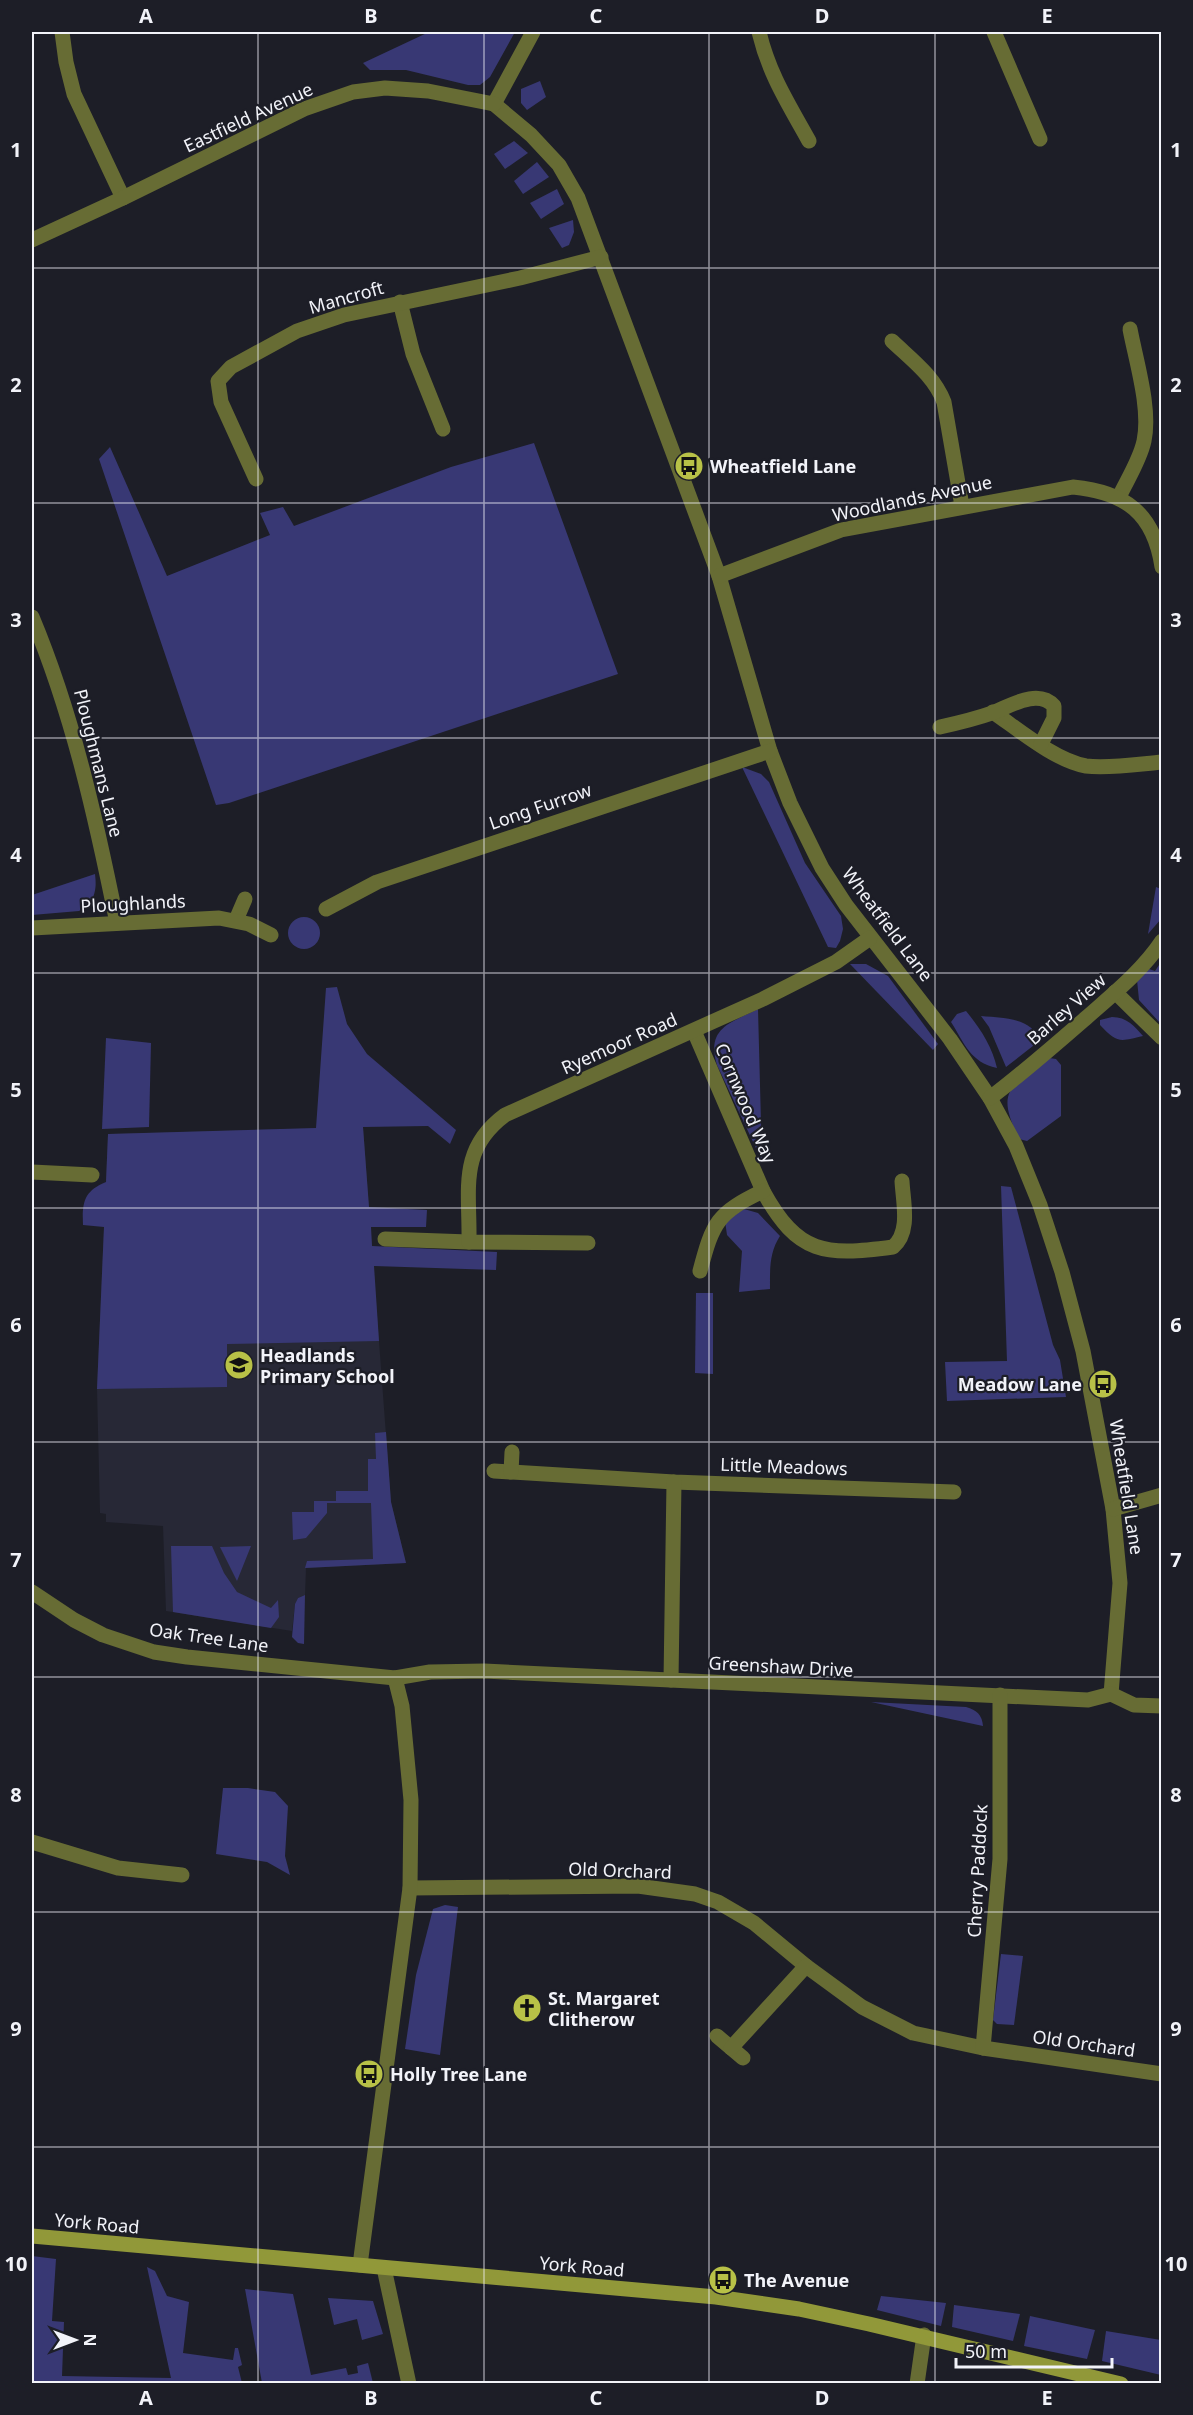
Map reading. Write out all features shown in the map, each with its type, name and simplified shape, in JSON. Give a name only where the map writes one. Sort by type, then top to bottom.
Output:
[{"type":"street","points":[[62,32],[74,94],[123,198]]},
{"type":"street","points":[[494,104],[533,32]]},
{"type":"street","points":[[759,32],[766,60],[776,83],[809,141]]},
{"type":"street","points":[[994,32],[1040,139]]},
{"type":"street","name":"Eastfield Avenue","points":[[32,240],[294,114],[353,92],[385,88],[428,91],[494,104]]},
{"type":"street","name":"Wheatfield Lane","points":[[494,104],[531,135],[559,165],[578,198],[719,576],[770,751],[790,802],[822,868],[870,938],[950,1039],[990,1098],[1016,1146],[1040,1205],[1062,1272],[1083,1351],[1113,1509],[1120,1583],[1111,1695]]},
{"type":"street","name":"Mancroft","points":[[256,479],[221,402],[218,381],[231,367],[297,331],[344,315],[520,278],[601,257]]},
{"type":"street","points":[[400,302],[413,354],[443,429]]},
{"type":"street","points":[[1130,329],[1143,402],[1145,428],[1144,443],[1119,497],[1140,514],[1153,531],[1161,567]]},
{"type":"street","points":[[892,341],[928,374],[944,402],[962,506]]},
{"type":"street","name":"Woodlands Avenue","points":[[719,576],[842,530],[962,506],[1073,487],[1096,489],[1119,497]]},
{"type":"street","name":"Ploughmans Lane","points":[[32,617],[63,696],[107,873],[117,923]]},
{"type":"street","points":[[940,727],[993,712],[1017,701],[1038,698],[1049,700],[1054,706],[1054,718],[1041,744]]},
{"type":"street","points":[[993,712],[1074,763],[1089,767],[1161,762]]},
{"type":"street","name":"Long Furrow","points":[[326,909],[377,882],[770,751]]},
{"type":"street","points":[[236,920],[245,899]]},
{"type":"street","name":"Ploughlands","points":[[32,928],[219,918],[249,924],[271,935]]},
{"type":"street","name":"Ryemoor Road","points":[[469,1242],[470,1167],[473,1152],[489,1127],[505,1115],[694,1031],[836,962],[870,938]]},
{"type":"street","name":"Barley View","points":[[990,1098],[1115,992],[1154,953],[1161,941]]},
{"type":"street","points":[[1115,992],[1161,1038]]},
{"type":"street","name":"Cornwood Way","points":[[694,1031],[763,1191],[776,1215],[791,1233],[810,1246],[836,1251],[893,1247],[900,1241],[904,1232],[902,1180]]},
{"type":"street","points":[[32,1172],[92,1175]]},
{"type":"street","name":"Cornwood Way","points":[[700,1271],[706,1246],[717,1222],[733,1205],[763,1191]]},
{"type":"street","points":[[385,1239],[588,1243]]},
{"type":"street","points":[[511,1472],[512,1452]]},
{"type":"street","name":"Little Meadows","points":[[494,1471],[674,1482],[892,1483],[954,1492]]},
{"type":"street","points":[[671,1680],[674,1482]]},
{"type":"street","points":[[1113,1509],[1161,1496]]},
{"type":"street","name":"Oak Tree Lane","points":[[32,1592],[74,1620],[104,1635],[154,1652],[395,1678]]},
{"type":"street","name":"Greenshaw Drive","points":[[395,1678],[430,1672],[484,1671],[1088,1700],[1111,1695],[1134,1705],[1161,1706]]},
{"type":"street","points":[[360,2265],[410,1888],[411,1800],[402,1706],[395,1678]]},
{"type":"street","name":"Cherry Paddock","points":[[983,2048],[1000,1859],[1000,1695]]},
{"type":"street","points":[[32,1842],[118,1868],[182,1875]]},
{"type":"street","name":"Old Orchard","points":[[410,1888],[638,1886],[686,1892],[718,1902],[754,1923],[806,1966],[862,2007],[913,2034],[983,2048],[1161,2074]]},
{"type":"street","points":[[717,2036],[737,2053],[806,1966]]},
{"type":"street","name":"York Road","points":[[32,2236],[716,2297],[799,2309],[924,2335],[1120,2384]]},
{"type":"street","points":[[384,2268],[409,2384]]},
{"type":"street","points":[[917,2384],[924,2335]]},
{"type":"shaded area","points":[[429,32],[515,32],[490,77],[480,85],[468,85],[406,70],[370,70],[363,63]]},
{"type":"shaded area","points":[[540,81],[546,97],[527,110],[521,103],[521,89]]},
{"type":"shaded area","points":[[514,141],[528,153],[505,169],[494,154]]},
{"type":"shaded area","points":[[537,162],[549,177],[523,194],[514,181]]},
{"type":"shaded area","points":[[557,189],[564,204],[541,219],[530,203]]},
{"type":"shaded area","points":[[573,220],[574,232],[569,245],[562,248],[549,228]]},
{"type":"shaded area","points":[[534,443],[618,674],[229,803],[216,805],[99,459],[110,447],[167,576],[270,535],[260,513],[283,507],[294,526],[451,467]]},
{"type":"shaded area","points":[[742,767],[761,774],[769,782],[805,863],[841,916],[843,929],[836,948],[828,947]]},
{"type":"shaded area","points":[[95,874],[96,885],[92,900],[79,911],[32,915],[32,895]]},
{"type":"shaded area","points":[[1156,887],[1161,889],[1161,919],[1148,934]]},
{"type":"shaded area","points":[[304,917],[315,922],[320,933],[315,944],[304,949],[293,944],[288,933],[293,922]]},
{"type":"shaded area","points":[[1161,962],[1161,1024],[1139,1000],[1137,980],[1149,969],[1155,971]]},
{"type":"shaded area","points":[[850,964],[866,964],[888,976],[938,1044],[933,1050]]},
{"type":"shaded area","points":[[337,987],[347,1024],[367,1054],[456,1130],[450,1144],[428,1126],[363,1127],[369,1207],[427,1210],[426,1227],[371,1227],[372,1246],[497,1252],[496,1270],[374,1266],[379,1341],[227,1344],[227,1387],[97,1389],[104,1227],[83,1225],[83,1210],[89,1193],[106,1182],[108,1134],[316,1128],[326,988]]},
{"type":"shaded area","points":[[758,1009],[762,1161],[717,1065],[714,1053],[715,1043],[723,1028]]},
{"type":"shaded area","points":[[966,1011],[985,1038],[997,1068],[974,1057],[951,1022],[957,1014]]},
{"type":"shaded area","points":[[981,1016],[1024,1023],[1036,1034],[1038,1042],[1006,1067],[989,1027]]},
{"type":"shaded area","points":[[1112,1017],[1126,1020],[1143,1036],[1123,1040],[1115,1038],[1100,1025],[1100,1020]]},
{"type":"shaded area","points":[[106,1038],[151,1043],[149,1127],[102,1129]]},
{"type":"shaded area","points":[[1049,1058],[1056,1059],[1061,1065],[1061,1116],[1027,1141],[1019,1139],[1008,1109],[1010,1091],[1024,1076]]},
{"type":"shaded area","name":"Headlands Primary School","points":[[363,1127],[391,1502],[406,1563],[306,1568],[305,1595],[298,1598],[295,1604],[292,1631],[166,1611],[163,1526],[106,1522],[106,1514],[100,1513],[97,1389],[108,1134]]},
{"type":"shaded area","points":[[1001,1186],[1011,1187],[1053,1345],[1060,1360],[1066,1397],[947,1401],[945,1362],[1007,1361]]},
{"type":"shaded area","points":[[744,1209],[758,1213],[780,1236],[772,1255],[770,1289],[739,1292],[742,1251],[727,1235],[725,1221]]},
{"type":"shaded area","points":[[696,1293],[713,1293],[713,1374],[695,1373]]},
{"type":"shaded area","points":[[386,1432],[391,1502],[406,1563],[305,1568],[307,1561],[373,1559],[371,1503],[327,1503],[327,1513],[306,1538],[293,1540],[292,1512],[314,1512],[314,1501],[336,1501],[336,1491],[368,1491],[368,1459],[376,1459],[375,1433]]},
{"type":"shaded area","points":[[171,1546],[212,1546],[224,1573],[237,1592],[271,1608],[278,1600],[279,1617],[271,1628],[173,1612]]},
{"type":"shaded area","points":[[251,1546],[237,1581],[220,1547]]},
{"type":"shaded area","points":[[305,1595],[304,1644],[298,1643],[292,1637],[295,1604],[298,1598]]},
{"type":"shaded area","points":[[871,1702],[966,1707],[978,1714],[983,1726]]},
{"type":"shaded area","points":[[223,1788],[248,1788],[275,1792],[288,1806],[285,1856],[290,1875],[267,1862],[216,1854]]},
{"type":"shaded area","points":[[445,1905],[458,1907],[440,2055],[405,2049],[416,1975],[433,1909]]},
{"type":"shaded area","points":[[1001,1954],[1023,1956],[1014,2025],[997,2024],[993,2020]]},
{"type":"shaded area","points":[[32,2256],[56,2259],[52,2321],[64,2322],[62,2376],[171,2378],[147,2267],[155,2271],[167,2296],[189,2302],[183,2353],[233,2360],[235,2348],[238,2348],[242,2365],[238,2367],[242,2383],[32,2383]]},
{"type":"shaded area","points":[[245,2289],[293,2294],[311,2375],[346,2368],[348,2375],[358,2373],[357,2366],[368,2363],[373,2383],[262,2383]]},
{"type":"shaded area","points":[[881,2296],[946,2303],[941,2326],[877,2310]]},
{"type":"shaded area","points":[[328,2298],[373,2301],[383,2334],[362,2340],[357,2319],[334,2325]]},
{"type":"shaded area","points":[[954,2305],[1020,2314],[1013,2341],[952,2327]]},
{"type":"shaded area","points":[[1030,2316],[1095,2330],[1087,2359],[1024,2346]]},
{"type":"shaded area","points":[[1106,2331],[1161,2340],[1161,2375],[1102,2361]]},
{"type":"place","name":"Wheatfield Lane","points":[[689,466]]},
{"type":"place","name":"Headlands Primary School","points":[[239,1365]]},
{"type":"place","name":"Meadow Lane","points":[[1103,1384]]},
{"type":"place","name":"St. Margaret Clitherow","points":[[527,2008]]},
{"type":"place","name":"Holly Tree Lane","points":[[369,2074]]},
{"type":"place","name":"The Avenue","points":[[723,2280]]}]
